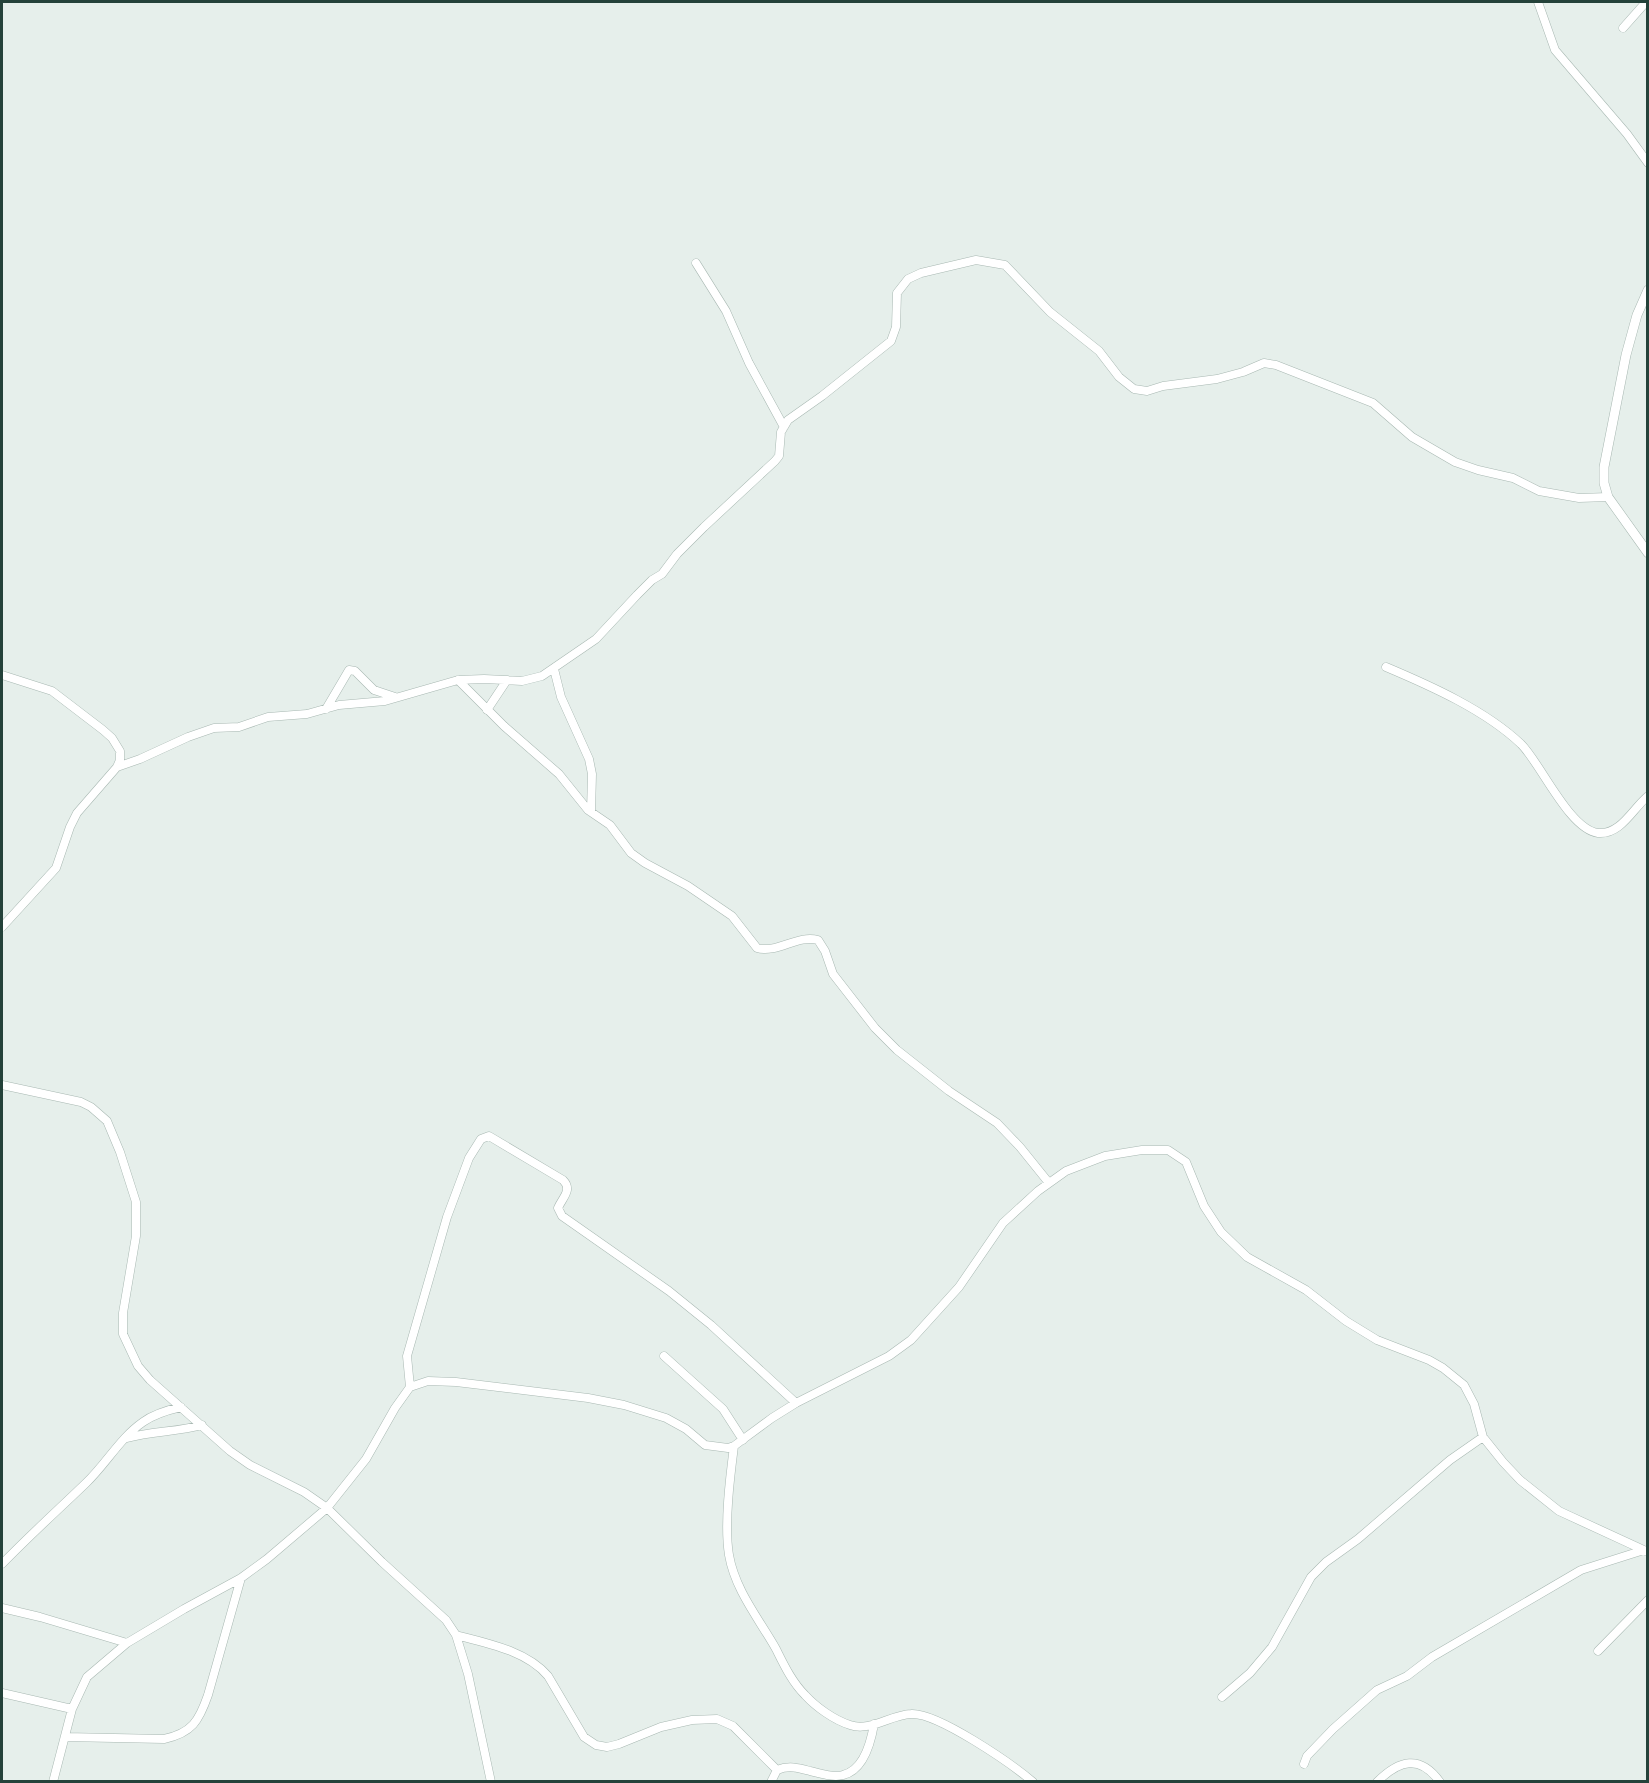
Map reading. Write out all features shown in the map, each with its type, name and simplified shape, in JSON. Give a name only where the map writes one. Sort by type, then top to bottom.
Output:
[{"type":"street","points":[[1538,2],[1555,50],[1627,134],[1647,163]]},
{"type":"street","points":[[1623,28],[1646,2]]},
{"type":"street","points":[[117,766],[214,728],[239,727],[268,717],[307,714],[357,703],[373,703],[458,680],[532,680],[554,669],[596,639],[652,580],[662,574],[677,554],[704,527],[775,461],[779,456],[783,427],[788,420],[891,341],[896,327],[897,293],[908,279],[921,273],[976,260],[1005,265],[1050,312],[1100,351],[1119,376],[1134,389],[1147,391],[1163,386],[1217,380],[1264,363],[1276,365],[1373,403],[1412,437],[1455,462],[1478,470],[1514,477],[1539,491],[1580,498],[1608,497]]},
{"type":"street","points":[[696,263],[726,311],[749,363],[783,427]]},
{"type":"street","points":[[1647,290],[1626,355],[1604,467],[1604,483],[1608,497],[1647,553]]},
{"type":"street","points":[[1386,667],[1427,684],[1473,710],[1521,744],[1568,810],[1591,830],[1598,832],[1615,829],[1625,822],[1647,796]]},
{"type":"street","points":[[326,709],[347,671],[352,669],[374,690],[397,697]]},
{"type":"street","points":[[554,669],[561,697],[589,759],[592,774],[591,812]]},
{"type":"street","points":[[2,675],[52,691],[103,730],[131,759],[137,760]]},
{"type":"street","points":[[458,680],[559,774],[591,812],[610,825],[631,853],[688,886],[732,916],[757,948],[768,949],[803,939],[818,940],[825,951],[833,974],[875,1028],[897,1050],[950,1091],[997,1123],[1049,1183]]},
{"type":"street","points":[[488,710],[507,680]]},
{"type":"street","points":[[2,927],[56,867],[69,827],[77,813],[117,766],[120,760],[119,748]]},
{"type":"street","points":[[2,1085],[81,1102],[91,1107],[107,1121],[136,1202],[136,1236],[123,1313],[123,1334],[138,1366],[150,1380],[230,1451],[250,1465],[304,1492],[327,1508],[446,1620],[456,1635],[468,1674],[491,1782]]},
{"type":"street","points":[[410,1387],[407,1356],[447,1217],[469,1158],[482,1139],[489,1136],[563,1180],[568,1189],[558,1208],[562,1216],[711,1324],[795,1403]]},
{"type":"street","points":[[53,1782],[72,1709],[87,1677],[127,1643],[241,1578],[327,1508],[360,1468],[394,1408],[410,1387],[428,1381],[456,1382],[588,1398],[624,1405],[666,1418],[686,1429],[705,1445],[728,1448],[795,1403],[889,1356],[911,1340],[959,1287],[1003,1223],[1049,1183],[1066,1172],[1105,1156],[1154,1149],[1168,1150],[1177,1154],[1186,1162],[1204,1206],[1221,1232],[1247,1257],[1306,1290],[1330,1310],[1363,1332],[1390,1346],[1429,1360],[1456,1378],[1464,1385],[1474,1404],[1483,1437],[1520,1480],[1558,1511],[1646,1551]]},
{"type":"street","points":[[664,1356],[723,1409],[742,1440]]},
{"type":"street","points":[[2,1564],[34,1530],[88,1481],[124,1439],[143,1421],[161,1412],[181,1407]]},
{"type":"street","points":[[124,1439],[202,1425]]},
{"type":"street","points":[[1222,1697],[1250,1673],[1272,1647],[1311,1577],[1326,1562],[1358,1539],[1450,1460],[1483,1437]]},
{"type":"street","points":[[734,1446],[728,1524],[729,1554],[736,1581],[789,1675],[804,1694],[821,1708],[849,1725],[862,1728],[897,1716],[922,1714],[975,1742],[1033,1782]]},
{"type":"street","points":[[1304,1764],[1307,1756],[1333,1729],[1377,1690],[1407,1676],[1432,1657],[1581,1570],[1646,1551]]},
{"type":"street","points":[[65,1737],[164,1739],[180,1736],[192,1726],[202,1712],[208,1695],[241,1578]]},
{"type":"street","points":[[1598,1651],[1647,1600]]},
{"type":"street","points":[[2,1608],[127,1643]]},
{"type":"street","points":[[456,1635],[494,1645],[542,1668],[584,1737],[596,1746],[607,1748],[661,1727],[692,1720],[717,1719],[733,1726],[777,1770]]},
{"type":"street","points":[[2,1693],[72,1709]]},
{"type":"street","points":[[771,1782],[777,1770],[784,1767],[834,1776],[843,1776],[852,1771],[868,1749],[874,1724]]},
{"type":"street","points":[[1377,1782],[1396,1766],[1408,1762],[1433,1772],[1440,1782]]}]
